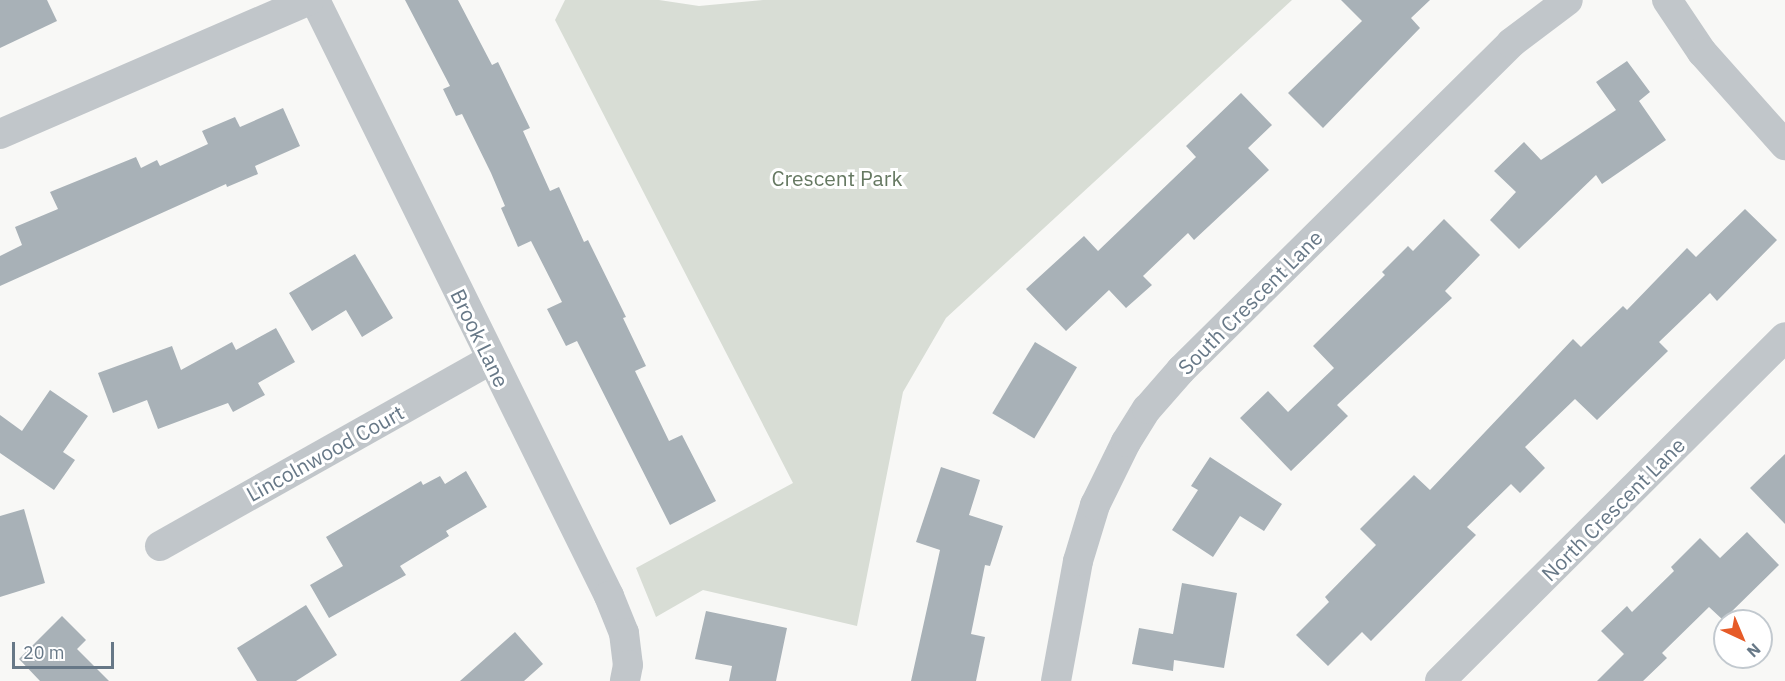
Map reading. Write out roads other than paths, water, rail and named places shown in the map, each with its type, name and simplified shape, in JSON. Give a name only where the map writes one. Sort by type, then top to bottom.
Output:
[{"type":"street","points":[[0,134],[309,0]]},
{"type":"street","name":"Brook Lane","points":[[315,0],[490,360],[613,606],[624,633],[628,665],[625,681]]},
{"type":"street","name":"South Crescent Lane","points":[[1056,681],[1078,561],[1095,505],[1126,442],[1147,410],[1181,370],[1510,43],[1568,0]]},
{"type":"street","points":[[1667,0],[1702,52],[1785,145]]},
{"type":"street","name":"North Crescent Lane","points":[[1440,681],[1785,337]]},
{"type":"street","name":"Lincolnwood Court","points":[[160,546],[490,360]]},
{"type":"park label","name":"Crescent Park","points":[[837,178]]}]
